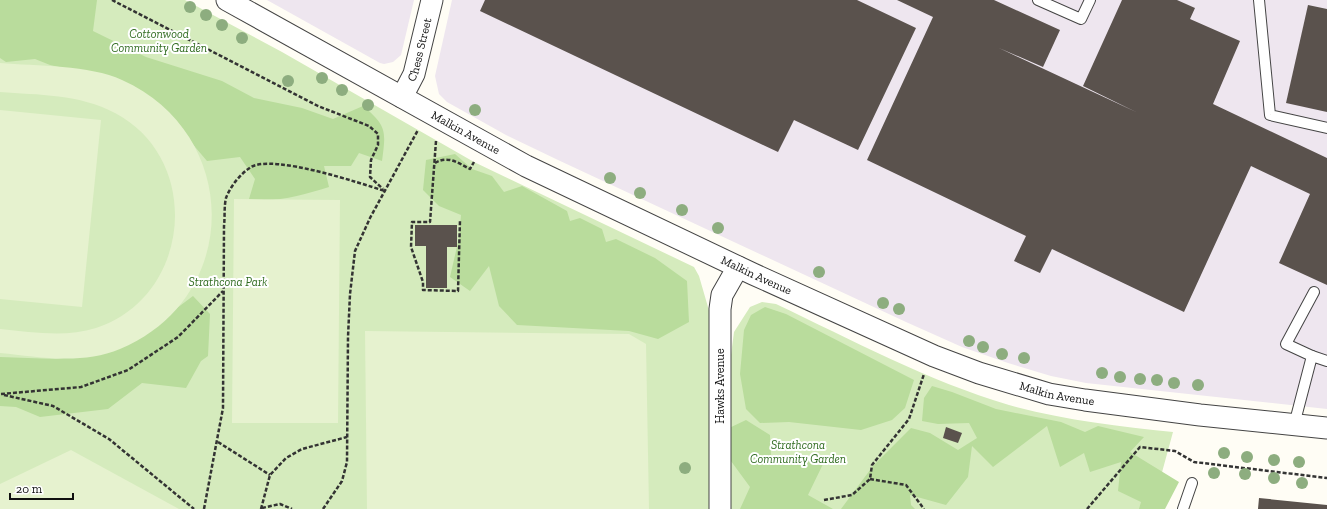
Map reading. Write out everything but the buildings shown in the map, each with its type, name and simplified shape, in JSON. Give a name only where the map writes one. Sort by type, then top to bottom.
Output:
[{"type":"street","name":"Malkin Avenue","points":[[227,0],[526,166],[738,267],[934,356],[994,378],[1057,395],[1200,415],[1327,428]]},
{"type":"street","name":"Chess Street","points":[[402,97],[414,74],[432,0]]},
{"type":"street","name":"Hawks Avenue","points":[[720,509],[720,309],[722,295],[738,267]]},
{"type":"lane","points":[[1043,1],[1081,19],[1090,0]]},
{"type":"lane","points":[[1259,0],[1270,115],[1327,128]]},
{"type":"lane","points":[[1314,292],[1286,344],[1327,361]]},
{"type":"lane","points":[[1294,425],[1312,356]]},
{"type":"lane","points":[[1183,509],[1192,483]]},
{"type":"path","points":[[112,0],[318,106],[369,126],[378,134],[378,145],[371,160],[370,178],[385,191]]},
{"type":"path","points":[[323,509],[342,481],[347,462],[346,437],[349,308],[355,251],[370,218],[427,111]]},
{"type":"path","points":[[446,122],[436,141],[430,222],[412,222],[411,247],[423,282],[423,290],[458,291],[460,220]]},
{"type":"path","points":[[435,164],[446,159],[454,160],[470,169],[483,143]]},
{"type":"path","points":[[204,509],[218,442],[223,408],[223,291],[226,199],[236,181],[252,166],[278,164],[315,170],[385,191]]},
{"type":"path","points":[[1,394],[81,387],[128,370],[178,337],[223,291]]},
{"type":"path","points":[[824,500],[852,495],[870,479],[872,465],[908,420],[921,379],[934,356]]},
{"type":"path","points":[[1,394],[53,406],[109,439],[194,509]]},
{"type":"path","points":[[292,509],[280,504],[261,508],[270,475],[286,458],[302,449],[346,437]]},
{"type":"path","points":[[218,442],[270,475]]},
{"type":"path","points":[[1087,509],[1140,448],[1175,451],[1194,462],[1327,478]]},
{"type":"path","points":[[870,479],[906,485],[924,509]]},
{"type":"shaded area","points":[[267,0],[414,0],[401,55],[393,62],[384,64]]},
{"type":"shaded area","points":[[452,0],[1327,0],[1327,409],[1086,383],[1051,376],[1008,363],[962,347],[906,322],[558,160],[506,135],[447,102],[439,94],[435,76]]},
{"type":"green space","name":"Strathcona Park","points":[[0,0],[185,0],[282,52],[474,162],[694,267],[699,276],[710,314],[713,509],[0,509]]},
{"type":"green space","points":[[0,0],[97,0],[93,31],[146,57],[222,81],[254,98],[302,108],[333,119],[363,106],[381,124],[384,136],[382,161],[359,153],[351,166],[324,166],[329,187],[279,199],[249,199],[255,179],[240,157],[207,161],[190,141],[110,78],[50,65],[35,59],[6,62],[0,58]]},
{"type":"green space","points":[[0,63],[94,71],[122,80],[161,105],[189,138],[206,175],[212,216],[206,256],[189,293],[160,325],[120,349],[106,354],[76,358],[45,358],[0,353],[0,329],[36,333],[72,333],[96,328],[128,312],[152,288],[167,259],[174,226],[173,194],[163,162],[144,134],[115,113],[88,102],[59,96],[0,92]]},
{"type":"green space","points":[[0,110],[101,120],[82,307],[0,299]]},
{"type":"green space","points":[[455,154],[472,169],[492,176],[504,192],[522,186],[567,211],[570,221],[580,218],[602,229],[606,242],[616,239],[655,258],[687,281],[689,322],[658,339],[629,331],[517,325],[499,306],[489,266],[470,291],[450,277],[459,238],[461,215],[439,206],[423,190],[426,160]]},
{"type":"green space","points":[[234,199],[340,200],[338,423],[232,423]]},
{"type":"green space","points":[[193,296],[210,314],[208,356],[201,361],[186,388],[142,383],[108,409],[40,417],[16,407],[0,406],[0,357],[56,359],[88,355],[161,320]]},
{"type":"green space","name":"Strathcona Community Garden","points":[[762,302],[776,304],[920,372],[1009,405],[1070,419],[1173,432],[1152,509],[731,509],[729,370],[734,332],[750,307]]},
{"type":"green space","points":[[765,307],[786,314],[914,380],[905,408],[892,420],[861,430],[789,422],[760,423],[746,409],[740,374],[744,330],[751,315]]},
{"type":"green space","points":[[365,331],[629,334],[646,344],[649,509],[367,509]]},
{"type":"green space","points":[[932,386],[996,409],[1061,422],[1085,432],[1098,426],[1144,437],[1130,452],[1179,482],[1165,509],[1139,509],[1141,502],[1118,491],[1121,462],[1090,472],[1084,453],[1060,467],[1047,426],[993,467],[972,446],[968,477],[946,505],[910,495],[911,505],[915,509],[841,509],[873,466],[911,428],[930,433],[958,450],[977,438],[969,423],[938,424],[922,421],[924,398]]},
{"type":"green space","points":[[746,420],[770,435],[771,455],[824,462],[808,495],[833,509],[740,509],[750,487],[728,457],[727,429]]},
{"type":"green space","points":[[71,450],[179,509],[0,509],[0,484]]},
{"type":"park label","name":"Cottonwood Community Garden","points":[[159,41]]}]
